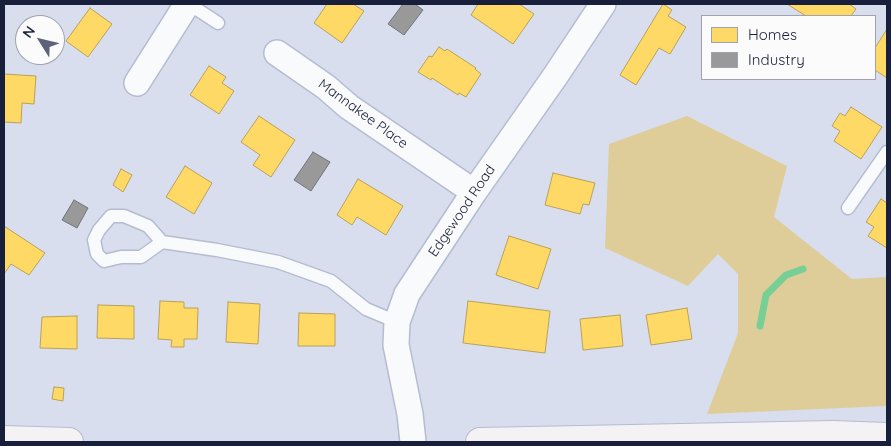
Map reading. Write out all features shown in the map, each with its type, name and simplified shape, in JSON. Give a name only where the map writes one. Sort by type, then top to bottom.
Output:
[{"type":"main road","points":[[480,442],[833,435],[887,437]]},
{"type":"main road","points":[[4,440],[69,442]]},
{"type":"street","points":[[137,83],[188,4]]},
{"type":"street","name":"Edgewood Road","points":[[414,442],[396,345],[397,322],[407,294],[474,192],[603,4]]},
{"type":"street","name":"Mannakee Place","points":[[278,53],[326,87],[349,107],[474,192]]},
{"type":"lane","points":[[188,4],[218,23]]},
{"type":"lane","points":[[848,208],[887,152]]},
{"type":"lane","points":[[162,242],[140,256],[104,261],[97,254],[94,240],[98,230],[110,216],[124,216],[148,226],[162,242],[278,262],[331,281],[366,309],[397,322]]},
{"type":"shaded area","points":[[687,116],[787,166],[774,217],[852,279],[887,277],[887,406],[707,414],[738,333],[738,274],[718,254],[688,286],[605,248],[609,144]]},
{"type":"building: Homes","points":[[327,4],[353,4],[364,11],[342,43],[314,23]]},
{"type":"building: Homes","points":[[478,4],[519,4],[534,14],[513,44],[471,15]]},
{"type":"building: Homes","points":[[663,4],[672,10],[668,16],[686,27],[670,54],[659,48],[636,85],[620,75]]},
{"type":"building: Homes","points":[[787,4],[849,4],[856,9],[852,15],[804,15]]},
{"type":"building: Homes","points":[[90,8],[112,24],[88,57],[66,41]]},
{"type":"building: Homes","points":[[887,29],[887,78],[876,71],[876,46]]},
{"type":"building: Homes","points":[[439,47],[445,51],[447,49],[476,68],[481,74],[466,97],[459,93],[458,95],[432,78],[431,80],[418,72],[429,56],[432,57]]},
{"type":"building: Homes","points":[[209,66],[226,77],[222,83],[234,91],[219,114],[190,95]]},
{"type":"building: Homes","points":[[4,74],[36,76],[34,104],[22,103],[21,123],[4,122]]},
{"type":"building: Homes","points":[[851,107],[882,127],[861,159],[834,141],[840,131],[832,126],[840,113],[845,116]]},
{"type":"building: Homes","points":[[259,116],[295,140],[271,177],[253,165],[260,155],[241,142]]},
{"type":"building: Homes","points":[[185,166],[212,183],[194,214],[166,197]]},
{"type":"building: Homes","points":[[121,169],[132,175],[123,192],[113,185]]},
{"type":"building: Homes","points":[[553,173],[595,183],[589,205],[583,204],[580,214],[545,205]]},
{"type":"building: Homes","points":[[358,179],[403,206],[386,235],[357,217],[352,225],[337,215]]},
{"type":"building: Homes","points":[[881,199],[887,203],[887,248],[868,236],[874,227],[866,222]]},
{"type":"building: Homes","points":[[4,226],[45,253],[29,275],[11,264],[4,274]]},
{"type":"building: Homes","points":[[509,236],[551,249],[538,289],[496,275]]},
{"type":"building: Homes","points":[[160,301],[184,302],[184,308],[198,308],[197,339],[184,339],[184,347],[171,347],[172,340],[158,339]]},
{"type":"building: Homes","points":[[468,301],[550,311],[545,353],[463,343]]},
{"type":"building: Homes","points":[[228,302],[260,304],[258,344],[226,342]]},
{"type":"building: Homes","points":[[98,305],[134,306],[134,339],[97,338]]},
{"type":"building: Homes","points":[[687,308],[692,339],[651,345],[646,315]]},
{"type":"building: Homes","points":[[299,313],[335,314],[335,346],[298,346]]},
{"type":"building: Homes","points":[[620,315],[623,346],[583,350],[580,319]]},
{"type":"building: Homes","points":[[77,316],[77,349],[40,348],[42,317]]},
{"type":"building: Homes","points":[[54,387],[64,388],[63,401],[52,399]]},
{"type":"building: Industry","points":[[403,4],[415,4],[423,10],[404,35],[388,24]]},
{"type":"building: Industry","points":[[313,152],[330,162],[311,191],[294,180]]},
{"type":"building: Industry","points":[[74,200],[88,208],[77,228],[62,220]]},
{"type":"waterway","points":[[760,326],[766,295],[786,275],[803,269]]}]
